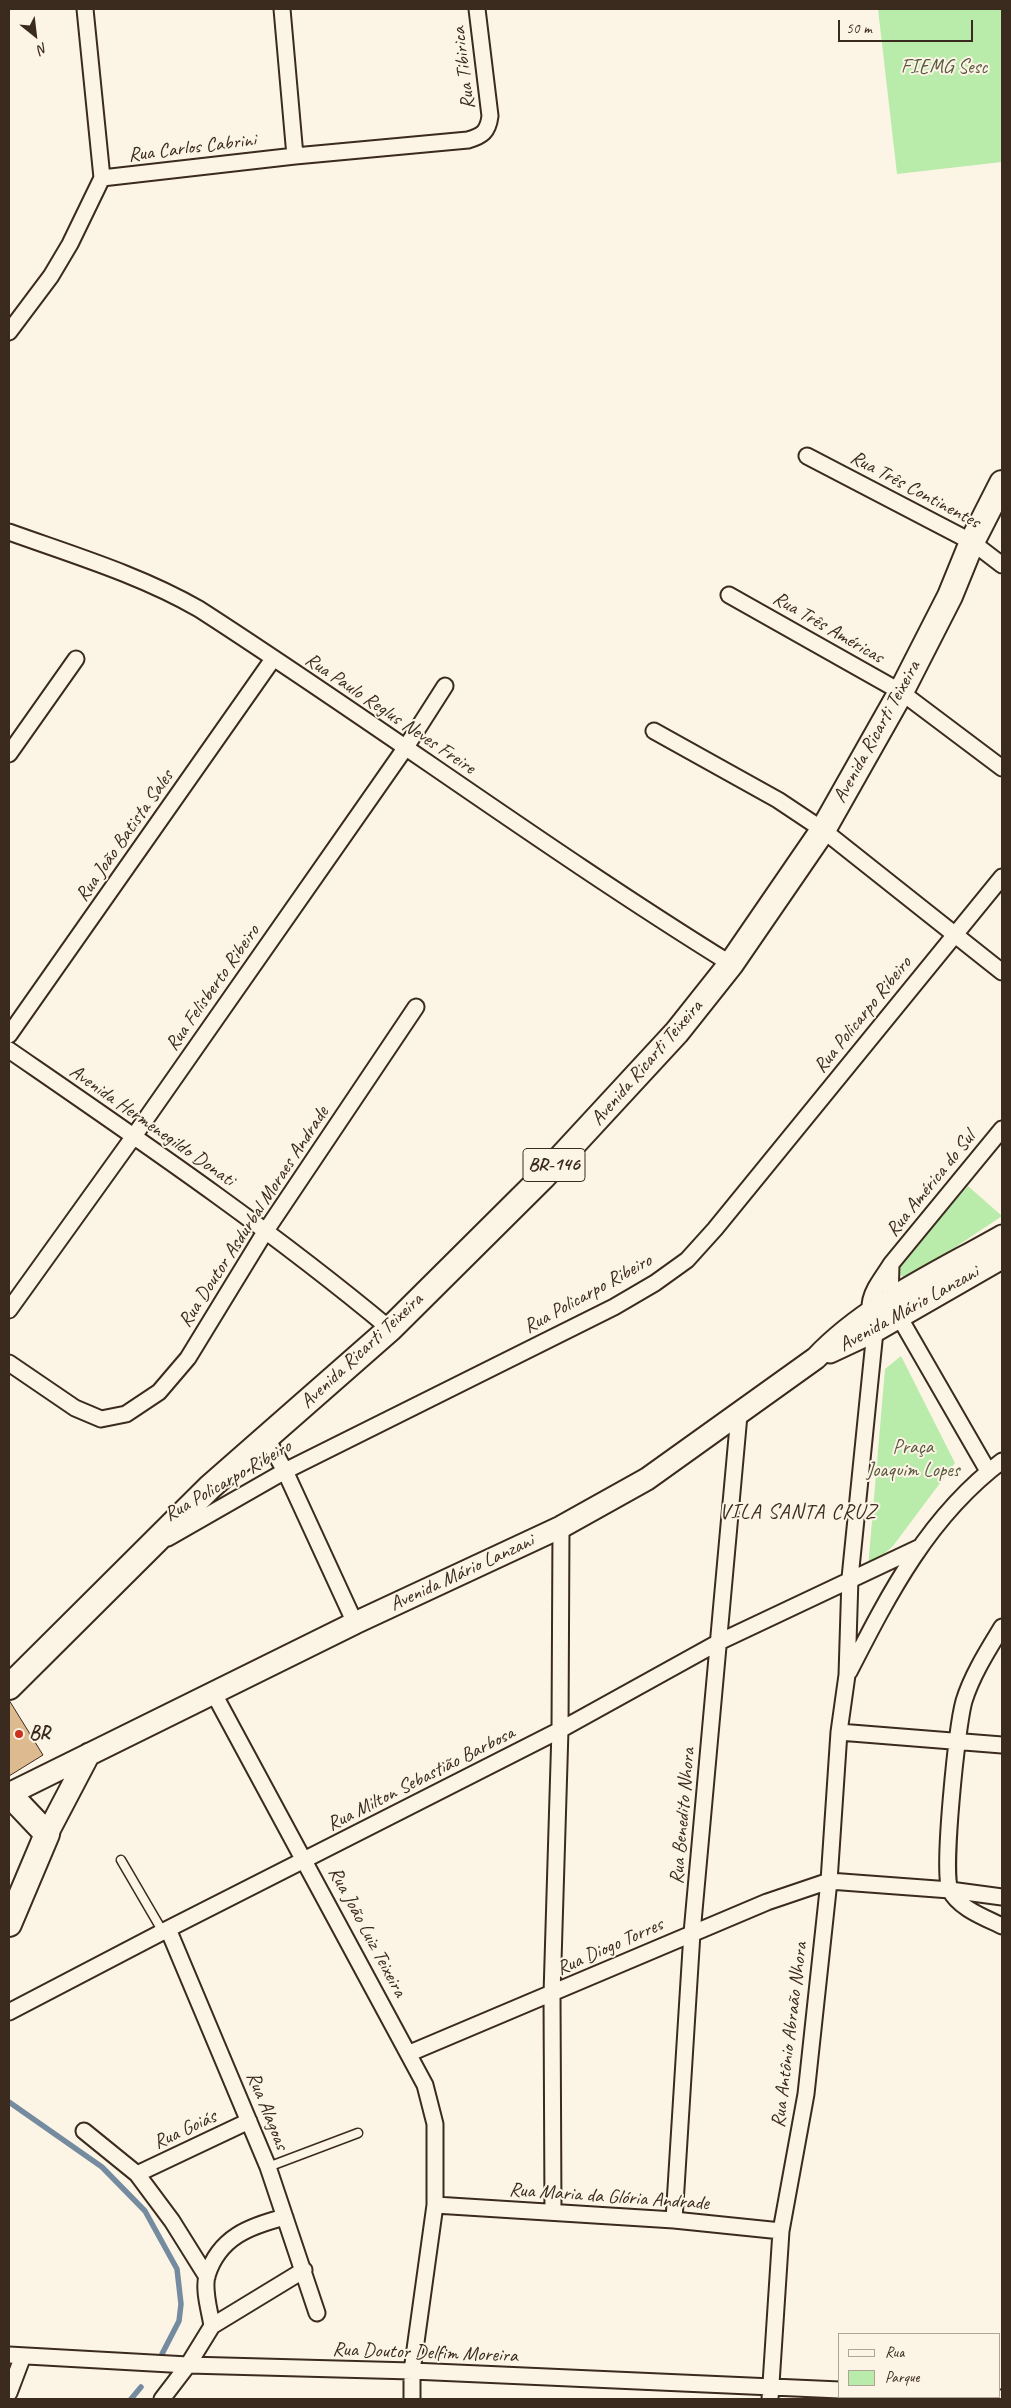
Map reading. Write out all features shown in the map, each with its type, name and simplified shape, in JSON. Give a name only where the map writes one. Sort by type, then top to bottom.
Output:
[{"type":"main road","name":"Avenida Ricarti Teixeira","points":[[9,1687],[210,1487],[390,1329],[617,1100],[677,1032],[732,964],[823,830],[901,692],[950,596],[972,542],[1002,483]]},
{"type":"main road","points":[[9,1794],[47,1834],[9,1924]]},
{"type":"street","points":[[85,9],[102,178]]},
{"type":"street","points":[[282,9],[295,156]]},
{"type":"street","name":"Rua Tibirica","points":[[468,140],[480,136],[488,128],[490,116],[477,9]]},
{"type":"street","name":"Rua Carlos Cabrini","points":[[9,332],[60,260],[102,178],[295,156],[468,140]]},
{"type":"street","name":"Rua Três Continentes","points":[[807,456],[972,542],[1002,565]]},
{"type":"street","name":"Rua Paulo Reglus Neves Freire","points":[[9,532],[170,592],[232,630],[406,747],[580,868],[732,964]]},
{"type":"street","name":"Rua Três Américas","points":[[729,595],[901,692],[1002,768]]},
{"type":"street","points":[[9,754],[76,659]]},
{"type":"street","name":"Rua João Batista Sales","points":[[9,1035],[273,659]]},
{"type":"street","name":"Rua Felisberto Ribeiro","points":[[9,1310],[134,1136],[406,747],[444,686]]},
{"type":"street","points":[[654,731],[778,800],[823,830],[1002,972]]},
{"type":"street","name":"Rua Policarpo Ribeiro","points":[[147,1551],[284,1471],[614,1307],[654,1283],[686,1260],[715,1229],[1002,877]]},
{"type":"street","name":"Rua Doutor Asdurbal Moraes Andrade","points":[[9,1364],[76,1408],[101,1419],[126,1414],[159,1392],[188,1358],[265,1232],[416,1007]]},
{"type":"street","name":"Avenida Hermenegildo Donati","points":[[9,1050],[134,1136],[265,1232],[390,1329]]},
{"type":"street","name":"Rua América do Sul","points":[[871,1322],[871,1298],[891,1264],[1002,1129]]},
{"type":"street","name":"Avenida Mário Lanzani","points":[[894,1309],[1002,1236]]},
{"type":"street","name":"Avenida Mário Lanzani","points":[[9,1794],[354,1623],[561,1527],[647,1479],[816,1358],[871,1322],[894,1309],[1002,1258]]},
{"type":"street","name":"Rua América do Sul","points":[[891,1264],[894,1309]]},
{"type":"street","points":[[894,1309],[988,1471]]},
{"type":"street","points":[[847,1675],[850,1578],[871,1322]]},
{"type":"street","name":"Rua Benedito Nhora","points":[[674,2220],[692,1933],[738,1415]]},
{"type":"street","points":[[266,1437],[284,1471],[354,1623]]},
{"type":"street","points":[[847,1675],[884,1603],[918,1548],[948,1512],[988,1471],[1002,1460]]},
{"type":"street","points":[[553,2212],[552,1994],[560,1730],[561,1527]]},
{"type":"street","name":"Rua Milton Sebastião Barbosa","points":[[9,2012],[560,1730],[719,1642],[850,1578],[918,1548]]},
{"type":"street","points":[[1002,1627],[980,1663],[964,1701],[957,1741],[948,1865],[950,1890],[960,1902],[1002,1926]]},
{"type":"street","name":"Rua Antônio Abraão Nhora","points":[[771,2393],[781,2231],[806,2094],[829,1881],[839,1732],[847,1675]]},
{"type":"street","name":"Rua João Luiz Teixeira","points":[[213,1692],[306,1860],[410,2053],[425,2085],[435,2124],[435,2206],[412,2372],[412,2399]]},
{"type":"street","points":[[839,1732],[1002,1745]]},
{"type":"street","points":[[47,1834],[89,1754]]},
{"type":"street","points":[[829,1881],[950,1890],[1002,1897]]},
{"type":"street","name":"Rua Diogo Torres","points":[[410,2053],[767,1902],[829,1881]]},
{"type":"street","name":"Rua Alagoas","points":[[166,1930],[250,2121],[304,2270],[317,2313]]},
{"type":"street","name":"Rua Goiás","points":[[137,2174],[250,2121]]},
{"type":"street","points":[[84,2131],[137,2174],[172,2221],[206,2278],[212,2326]]},
{"type":"street","name":"Rua Maria da Glória Andrade","points":[[435,2206],[674,2220],[781,2231]]},
{"type":"street","points":[[206,2278],[219,2253],[236,2234],[259,2224],[285,2217]]},
{"type":"street","points":[[162,2399],[188,2365],[212,2326],[304,2270]]},
{"type":"street","points":[[9,2393],[16,2356]]},
{"type":"street","name":"Rua Doutor Delfim Moreira","points":[[16,2356],[188,2365],[412,2372],[771,2393],[838,2390]]},
{"type":"lane","points":[[121,1860],[166,1930]]},
{"type":"lane","points":[[268,2167],[358,2133]]},
{"type":"green space","name":"FIEMG Sesc","points":[[878,9],[1002,9],[1002,162],[897,174]]},
{"type":"green space","points":[[968,1186],[1002,1216],[915,1274],[906,1278],[900,1275],[898,1269],[905,1258]]},
{"type":"green space","name":"Praça Joaquim Lopes","points":[[901,1356],[955,1463],[893,1546],[868,1568],[885,1369]]},
{"type":"building","name":"BR","points":[[9,1700],[43,1755],[9,1776]]},
{"type":"waterway","points":[[9,2102],[102,2167],[145,2211],[177,2269],[181,2304],[179,2321],[162,2354]]},
{"type":"waterway","points":[[131,2399],[141,2387]]},
{"type":"place","name":"BR","points":[[19,1734]]},
{"type":"district","name":"VILA SANTA CRUZ","points":[[798,1512]]}]
